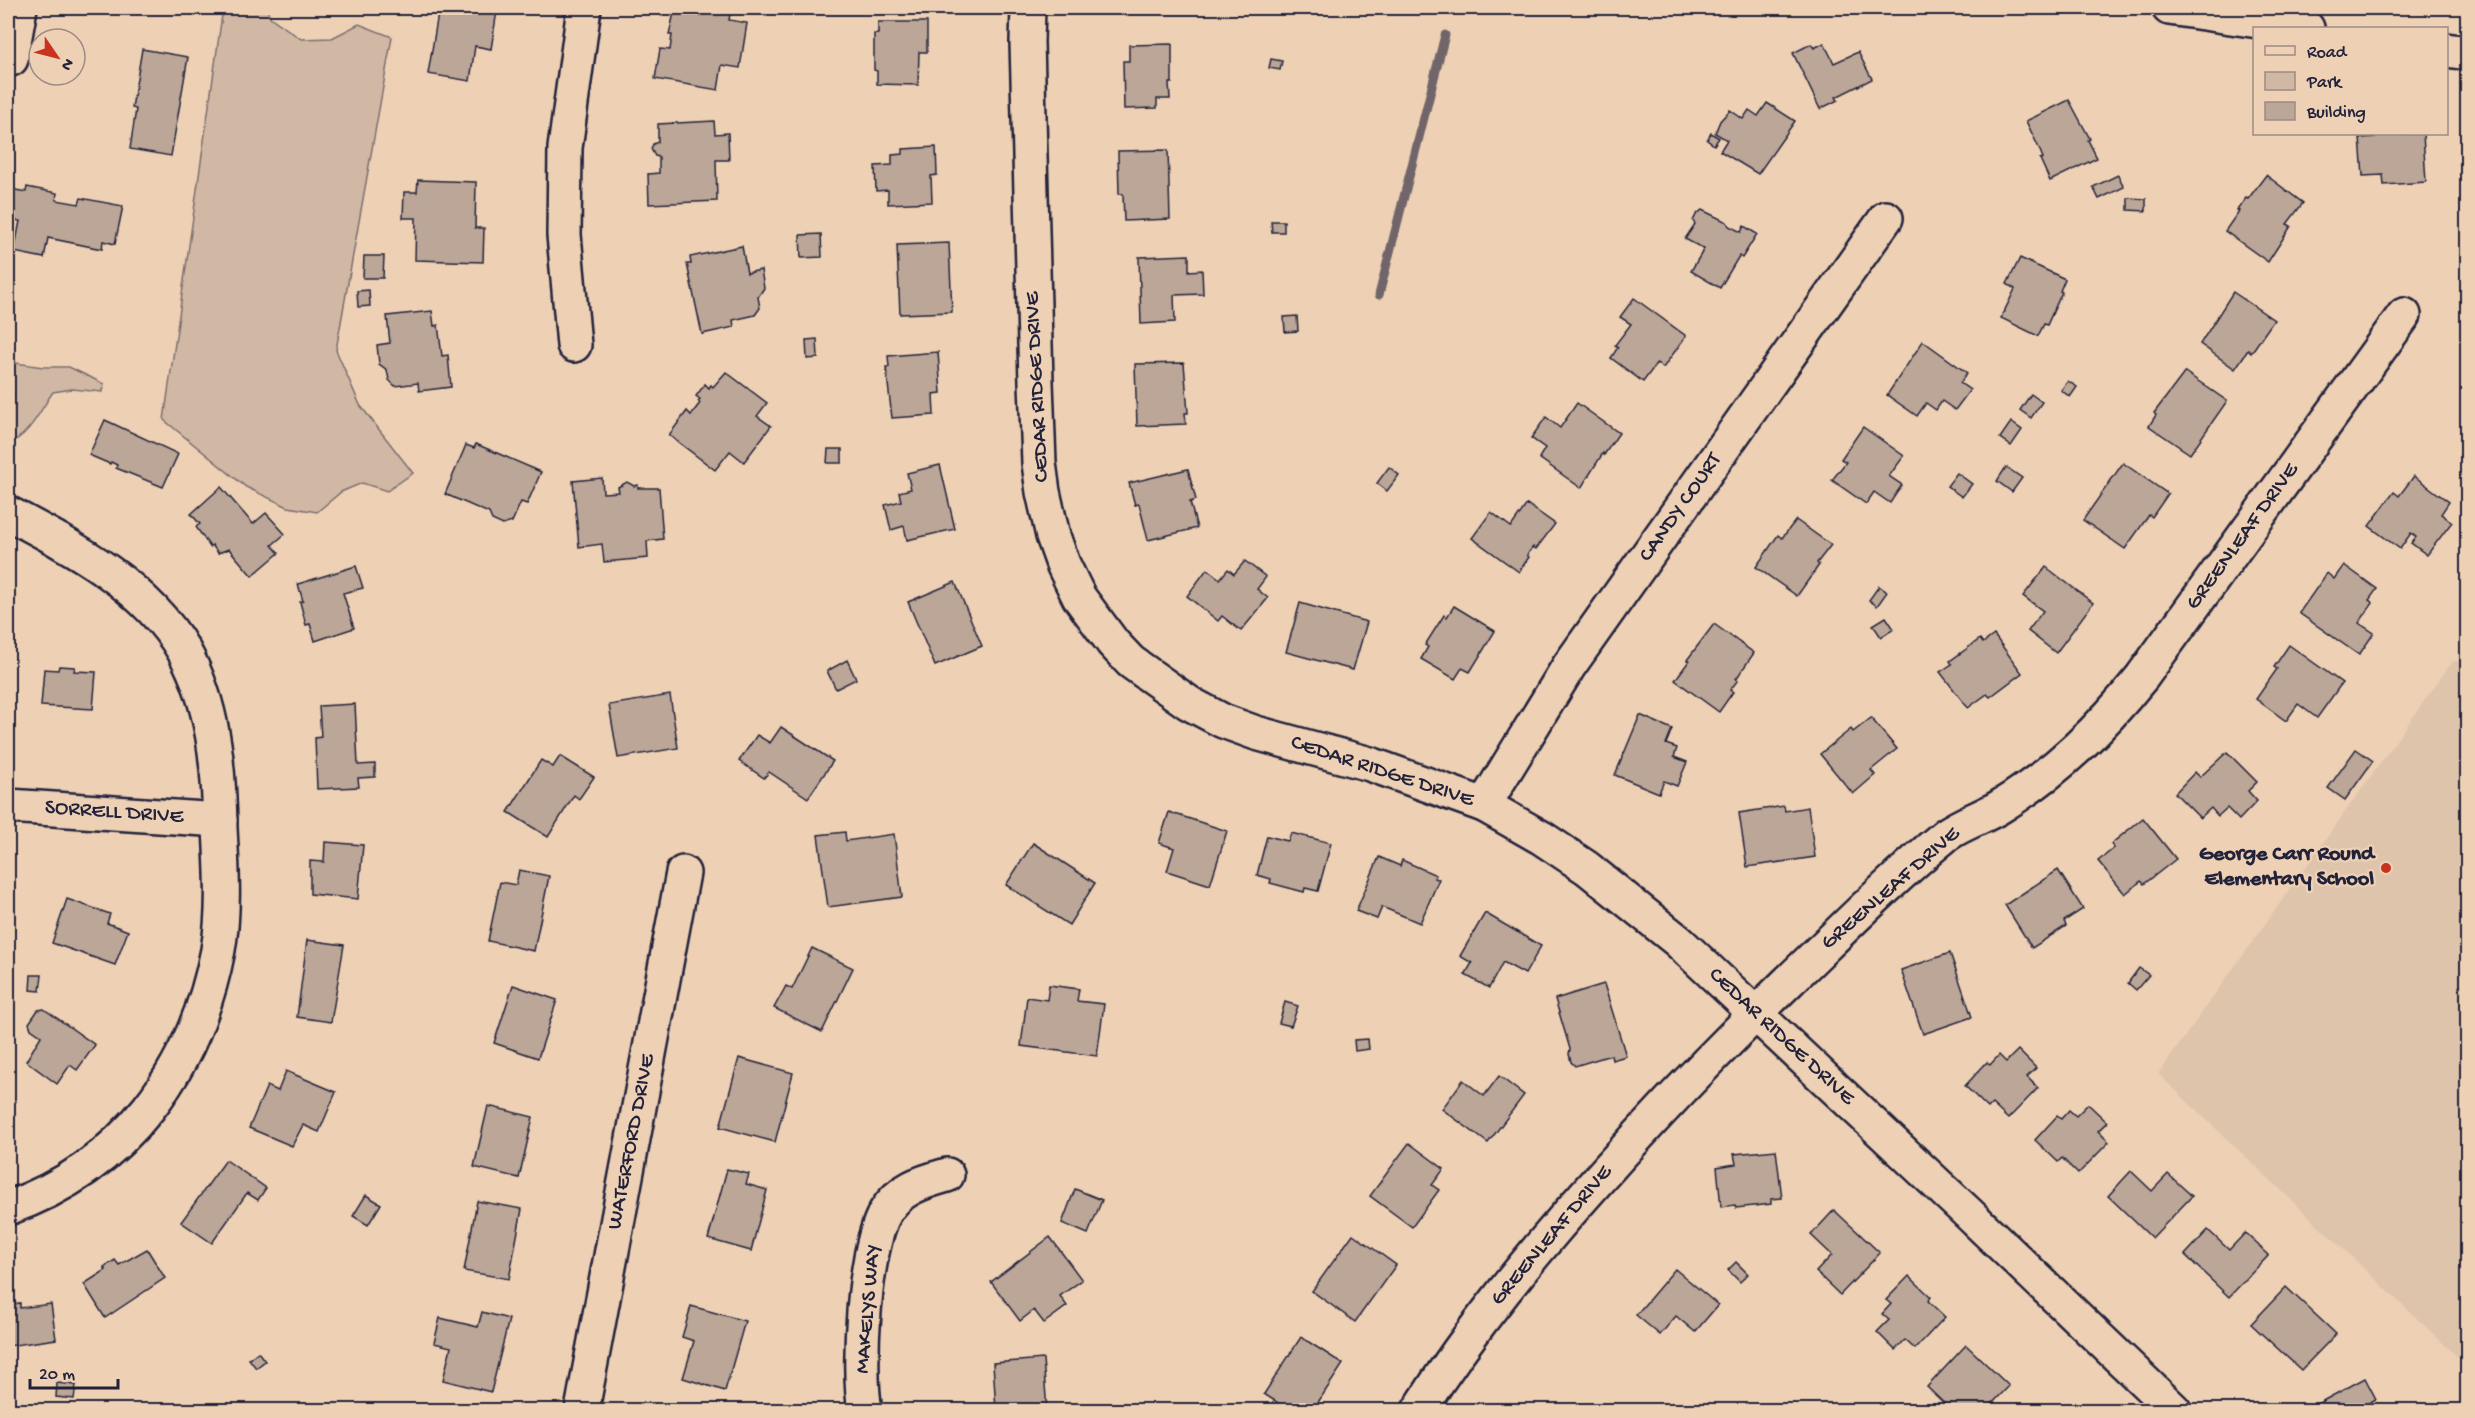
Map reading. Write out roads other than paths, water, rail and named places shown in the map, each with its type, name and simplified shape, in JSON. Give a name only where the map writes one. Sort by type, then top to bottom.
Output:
[{"type":"street","points":[[11,59],[20,8]]},
{"type":"street","points":[[574,345],[564,235],[565,148],[584,8]]},
{"type":"street","name":"CEDAR RIDGE DRIVE","points":[[1028,8],[1027,42],[1039,463],[1053,536],[1079,597],[1094,620],[1131,662],[1189,703],[1223,721],[1256,733],[1337,753],[1484,805],[1542,838],[1587,868],[1678,941],[1756,1013],[2162,1396],[2174,1410]]},
{"type":"street","points":[[2169,8],[2300,27]]},
{"type":"street","points":[[2448,50],[2468,53]]},
{"type":"street","name":"CANDY COURT","points":[[1484,805],[1569,666],[1886,218]]},
{"type":"street","name":"GREENLEAF DRIVE","points":[[1419,1410],[1495,1303],[1551,1233],[1662,1109],[1756,1013],[1869,904],[1948,833],[1999,807],[2047,775],[2106,721],[2142,677],[2404,315]]},
{"type":"street","points":[[8,513],[101,566],[137,595],[184,651],[203,697],[213,736],[220,785],[223,897],[218,949],[206,999],[187,1047],[162,1091],[135,1126],[89,1168],[50,1191],[8,1208]]},
{"type":"street","name":"SORRELL DRIVE","points":[[8,806],[220,820]]},
{"type":"street","name":"WATERFORD DRIVE","points":[[582,1410],[682,873]]},
{"type":"street","name":"MAKELYS WAY","points":[[865,1410],[862,1359],[867,1288],[876,1233],[887,1210],[904,1191],[917,1183],[947,1174]]},
{"type":"waterway","points":[[1379,295],[1445,35]]},
{"type":"place","name":"George Carr Round Elementary School","points":[[2386,868]]}]
